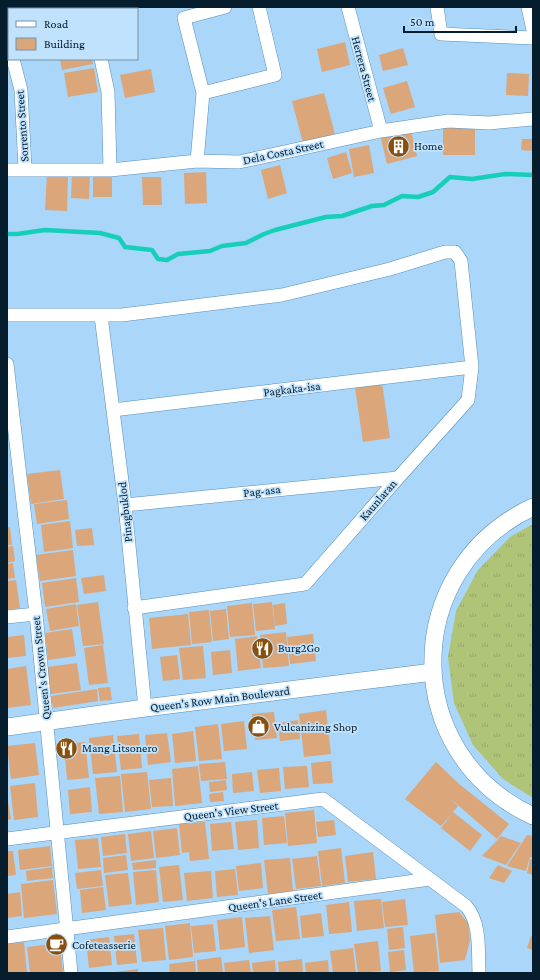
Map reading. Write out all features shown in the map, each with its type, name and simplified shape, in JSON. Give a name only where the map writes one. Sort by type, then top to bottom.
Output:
[{"type":"street","points":[[197,161],[203,93],[184,18],[225,7]]},
{"type":"street","points":[[203,93],[276,75],[259,7]]},
{"type":"street","name":"Herrera Street","points":[[348,7],[381,131]]},
{"type":"street","points":[[437,7],[441,34],[533,38]]},
{"type":"street","points":[[528,7],[533,30]]},
{"type":"street","name":"Sorrento Street","points":[[13,60],[21,90],[25,170]]},
{"type":"street","points":[[101,60],[108,92],[110,170]]},
{"type":"street","name":"Dela Costa Street","points":[[7,170],[110,170],[197,161],[239,162],[381,131],[448,121],[488,123],[533,119]]},
{"type":"street","name":"Kaunlaran","points":[[100,316],[122,315],[282,295],[390,269],[444,252],[455,252],[461,261],[472,367],[468,400],[305,584],[134,608]]},
{"type":"street","points":[[7,315],[100,316]]},
{"type":"street","name":"Pinagbuklod","points":[[100,316],[126,505],[134,608],[145,708]]},
{"type":"street","name":"Queen's Crown Street","points":[[7,364],[36,614],[71,973]]},
{"type":"street","name":"Pagkaka-isa","points":[[113,410],[472,367]]},
{"type":"street","name":"Pag-asa","points":[[126,505],[398,478]]},
{"type":"street","points":[[533,507],[520,513],[498,528],[478,545],[462,566],[449,589],[440,613],[434,639],[433,672],[436,696],[443,720],[453,742],[466,763],[482,781],[500,797],[520,810],[533,816]]},
{"type":"street","points":[[7,617],[36,614]]},
{"type":"street","name":"Queen's Row Main Boulevard","points":[[7,727],[433,672]]},
{"type":"street","name":"Queen's View Street","points":[[7,839],[323,799],[430,879]]},
{"type":"street","points":[[430,879],[466,906],[471,912],[477,932],[479,973]]},
{"type":"street","name":"Queen's Lane Street","points":[[7,937],[430,879]]},
{"type":"green space","points":[[533,524],[533,798],[503,779],[473,745],[454,703],[448,657],[456,611],[478,570],[510,537]]},
{"type":"building","points":[[15,7],[41,7],[41,8]]},
{"type":"building","points":[[135,7],[136,8],[116,8]]},
{"type":"building","points":[[345,42],[350,65],[322,72],[317,49]]},
{"type":"building","points":[[403,48],[408,65],[383,71],[379,55]]},
{"type":"building","points":[[60,60],[92,60],[93,64],[62,70]]},
{"type":"building","points":[[94,68],[98,92],[68,97],[64,73]]},
{"type":"building","points":[[151,69],[155,92],[125,98],[120,75]]},
{"type":"building","points":[[507,73],[529,74],[528,96],[506,95]]},
{"type":"building","points":[[407,81],[415,107],[391,114],[383,88]]},
{"type":"building","points":[[324,93],[335,134],[303,143],[292,101]]},
{"type":"building","name":"Home","points":[[410,127],[417,156],[387,164],[380,135]]},
{"type":"building","points":[[443,128],[475,128],[475,155],[443,155]]},
{"type":"building","points":[[522,139],[533,139],[533,151],[521,150]]},
{"type":"building","points":[[369,145],[374,173],[354,177],[349,149]]},
{"type":"building","points":[[346,152],[352,173],[333,179],[327,158]]},
{"type":"building","points":[[280,165],[287,193],[268,199],[261,170]]},
{"type":"building","points":[[206,172],[207,203],[185,204],[184,173]]},
{"type":"building","points":[[47,174],[68,174],[67,211],[45,210]]},
{"type":"building","points":[[72,174],[90,174],[89,199],[71,198]]},
{"type":"building","points":[[112,175],[112,197],[93,197],[93,176]]},
{"type":"building","points":[[142,177],[161,177],[162,205],[143,205]]},
{"type":"building","points":[[382,383],[390,438],[363,442],[355,388]]},
{"type":"building","points":[[60,470],[64,499],[31,504],[27,474]]},
{"type":"building","points":[[67,500],[69,519],[37,524],[34,504]]},
{"type":"building","points":[[70,521],[73,548],[44,552],[41,525]]},
{"type":"building","points":[[10,527],[12,545],[7,545],[7,528]]},
{"type":"building","points":[[92,528],[94,545],[77,546],[75,530]]},
{"type":"building","points":[[13,546],[15,561],[7,563],[7,547]]},
{"type":"building","points":[[73,550],[76,576],[40,581],[36,555]]},
{"type":"building","points":[[13,563],[15,578],[7,579],[7,564]]},
{"type":"building","points":[[104,575],[106,591],[84,594],[81,578]]},
{"type":"building","points":[[76,578],[79,602],[45,607],[42,583]]},
{"type":"building","points":[[16,580],[20,608],[7,610],[7,581]]},
{"type":"building","points":[[98,602],[104,644],[83,646],[77,605]]},
{"type":"building","points":[[272,602],[275,629],[256,631],[253,604]]},
{"type":"building","points":[[252,603],[255,635],[230,637],[227,606]]},
{"type":"building","points":[[285,603],[287,624],[275,626],[273,605]]},
{"type":"building","points":[[76,604],[79,626],[50,631],[46,609]]},
{"type":"building","points":[[226,609],[229,639],[213,641],[210,611]]},
{"type":"building","points":[[209,610],[212,642],[192,644],[189,612]]},
{"type":"building","points":[[188,614],[191,645],[152,649],[149,618]]},
{"type":"building","points":[[72,629],[76,656],[48,660],[45,633]]},
{"type":"building","points":[[286,632],[289,666],[263,668],[260,635]]},
{"type":"building","points":[[313,634],[316,661],[290,664],[287,637]]},
{"type":"building","points":[[24,635],[26,656],[7,658],[7,637]]},
{"type":"building","points":[[257,636],[261,668],[238,671],[235,639]]},
{"type":"building","points":[[103,645],[108,683],[89,685],[84,648]]},
{"type":"building","points":[[203,646],[206,678],[183,680],[179,648]]},
{"type":"building","points":[[230,650],[232,673],[213,675],[211,652]]},
{"type":"building","points":[[177,655],[180,679],[163,681],[160,657]]},
{"type":"building","points":[[77,663],[81,690],[51,694],[47,667]]},
{"type":"building","points":[[26,666],[31,705],[7,708],[7,669]]},
{"type":"building","points":[[110,687],[112,700],[100,701],[98,688]]},
{"type":"building","points":[[97,689],[98,701],[53,708],[51,696]]},
{"type":"building","points":[[326,710],[331,754],[304,757],[299,714]]},
{"type":"building","points":[[274,712],[277,738],[255,740],[252,714]]},
{"type":"building","points":[[298,720],[300,739],[280,741],[278,723]]},
{"type":"building","points":[[244,721],[247,749],[224,751],[221,724]]},
{"type":"building","points":[[218,724],[222,759],[199,761],[195,727]]},
{"type":"building","points":[[193,731],[196,761],[175,763],[172,734]]},
{"type":"building","points":[[167,733],[171,762],[148,765],[145,735]]},
{"type":"building","points":[[139,734],[142,768],[121,770],[117,736]]},
{"type":"building","points":[[113,735],[117,772],[93,774],[89,738]]},
{"type":"building","points":[[85,742],[89,778],[67,780],[64,744]]},
{"type":"building","points":[[35,743],[39,775],[11,779],[7,746]]},
{"type":"building","points":[[331,761],[333,783],[313,784],[311,763]]},
{"type":"building","points":[[225,762],[227,779],[201,781],[199,764]]},
{"type":"building","points":[[436,762],[458,783],[509,824],[497,839],[451,799],[458,806],[453,812],[482,835],[470,851],[441,828],[452,814],[441,826],[405,799]]},
{"type":"building","points":[[198,766],[202,803],[175,806],[172,769]]},
{"type":"building","points":[[307,766],[309,787],[285,789],[283,767]]},
{"type":"building","points":[[279,768],[281,791],[260,793],[257,770]]},
{"type":"building","points":[[147,772],[151,809],[125,812],[121,774]]},
{"type":"building","points":[[252,772],[254,791],[233,793],[232,774]]},
{"type":"building","points":[[120,776],[123,812],[99,814],[95,778]]},
{"type":"building","points":[[171,778],[173,806],[152,807],[149,780]]},
{"type":"building","points":[[226,780],[227,790],[210,792],[209,782]]},
{"type":"building","points":[[35,783],[38,817],[14,820],[10,786]]},
{"type":"building","points":[[90,787],[92,812],[70,814],[68,790]]},
{"type":"building","points":[[223,792],[224,801],[210,802],[209,794]]},
{"type":"building","points":[[7,796],[11,819],[7,820]]},
{"type":"building","points":[[314,810],[317,843],[288,846],[285,813]]},
{"type":"building","points":[[284,816],[287,843],[264,845],[262,818]]},
{"type":"building","points":[[257,820],[259,848],[238,850],[235,822]]},
{"type":"building","points":[[334,820],[336,835],[318,837],[316,822]]},
{"type":"building","points":[[205,822],[209,859],[190,861],[189,852],[182,853],[179,824]]},
{"type":"building","points":[[231,822],[234,849],[212,851],[210,824]]},
{"type":"building","points":[[177,828],[180,855],[156,858],[153,831]]},
{"type":"building","points":[[151,831],[154,858],[131,861],[128,834]]},
{"type":"building","points":[[125,834],[127,853],[103,856],[101,837]]},
{"type":"building","points":[[527,835],[533,836],[533,858],[530,857],[526,871],[507,866]]},
{"type":"building","points":[[501,836],[521,843],[506,865],[482,856]]},
{"type":"building","points":[[98,838],[101,867],[78,869],[75,840]]},
{"type":"building","points":[[50,846],[52,866],[20,870],[18,850]]},
{"type":"building","points":[[341,848],[345,883],[322,886],[318,851]]},
{"type":"building","points":[[7,851],[13,851],[16,875],[7,876]]},
{"type":"building","points":[[373,852],[376,879],[348,882],[345,856]]},
{"type":"building","points":[[126,855],[128,870],[104,873],[103,858]]},
{"type":"building","points":[[317,856],[321,886],[296,889],[292,859]]},
{"type":"building","points":[[290,858],[293,891],[268,894],[264,860]]},
{"type":"building","points":[[530,859],[533,859],[533,875],[527,873]]},
{"type":"building","points":[[156,860],[156,868],[133,870],[132,863]]},
{"type":"building","points":[[261,863],[263,888],[239,891],[236,866]]},
{"type":"building","points":[[179,865],[183,900],[163,902],[159,867]]},
{"type":"building","points":[[498,865],[512,871],[504,883],[489,878]]},
{"type":"building","points":[[52,867],[53,878],[27,881],[26,871]]},
{"type":"building","points":[[235,869],[238,895],[217,897],[215,871]]},
{"type":"building","points":[[101,870],[103,886],[77,889],[75,873]]},
{"type":"building","points":[[156,870],[159,902],[136,905],[133,872]]},
{"type":"building","points":[[211,871],[213,898],[187,901],[184,873]]},
{"type":"building","points":[[128,873],[132,904],[109,907],[105,875]]},
{"type":"building","points":[[53,880],[57,914],[24,918],[21,884]]},
{"type":"building","points":[[103,887],[106,910],[82,913],[80,890]]},
{"type":"building","points":[[20,892],[22,916],[7,918],[7,894]]},
{"type":"building","points":[[381,899],[384,928],[357,931],[354,901]]},
{"type":"building","points":[[405,899],[408,925],[385,927],[382,902]]},
{"type":"building","points":[[349,902],[352,932],[329,934],[326,905]]},
{"type":"building","points":[[296,907],[300,939],[276,941],[272,910]]},
{"type":"building","points":[[459,912],[468,923],[470,940],[465,960],[440,963],[435,915]]},
{"type":"building","points":[[321,913],[324,936],[302,938],[300,916]]},
{"type":"building","points":[[270,916],[274,950],[249,953],[245,918]]},
{"type":"building","points":[[242,917],[245,947],[220,950],[217,920]]},
{"type":"building","points":[[190,923],[193,957],[169,960],[165,926]]},
{"type":"building","points":[[213,924],[216,951],[194,953],[191,926]]},
{"type":"building","points":[[403,927],[405,948],[389,950],[387,929]]},
{"type":"building","points":[[163,928],[166,960],[142,962],[138,930]]},
{"type":"building","points":[[435,933],[439,971],[414,973],[410,936]]},
{"type":"building","points":[[134,934],[137,963],[117,965],[114,936]]},
{"type":"building","points":[[531,936],[533,937],[533,950],[527,948]]},
{"type":"building","points":[[109,937],[112,965],[89,968],[86,940]]},
{"type":"building","points":[[378,941],[381,971],[358,973],[354,944]]},
{"type":"building","points":[[24,942],[27,973],[7,973],[7,944]]},
{"type":"building","points":[[60,943],[63,973],[30,973],[27,947]]},
{"type":"building","points":[[353,948],[356,973],[333,973],[330,951]]},
{"type":"building","points":[[404,950],[406,970],[390,972],[388,952]]},
{"type":"building","points":[[221,957],[223,973],[198,973],[197,960]]},
{"type":"building","points":[[302,959],[303,973],[279,973],[278,962]]},
{"type":"building","points":[[249,960],[251,973],[225,973],[224,963]]},
{"type":"building","points":[[275,960],[276,973],[253,973],[252,963]]},
{"type":"building","points":[[328,960],[329,973],[306,973],[305,963]]},
{"type":"building","points":[[195,961],[196,973],[170,973],[169,964]]},
{"type":"building","points":[[138,969],[138,973],[115,973],[115,972]]},
{"type":"waterway","points":[[7,234],[45,230],[100,233],[119,238],[125,247],[152,250],[158,259],[167,260],[178,254],[210,251],[222,246],[246,243],[275,230],[326,217],[342,216],[372,206],[384,205],[402,196],[418,197],[433,192],[450,177],[472,179],[505,174],[533,175]]},
{"type":"place","name":"Home","points":[[399,146]]},
{"type":"place","name":"Burg2Go","points":[[263,648]]},
{"type":"place","name":"Vulcanizing Shop","points":[[259,727]]},
{"type":"place","name":"Mang Litsonero","points":[[66,748]]},
{"type":"place","name":"Cofeteasserie","points":[[57,945]]}]
